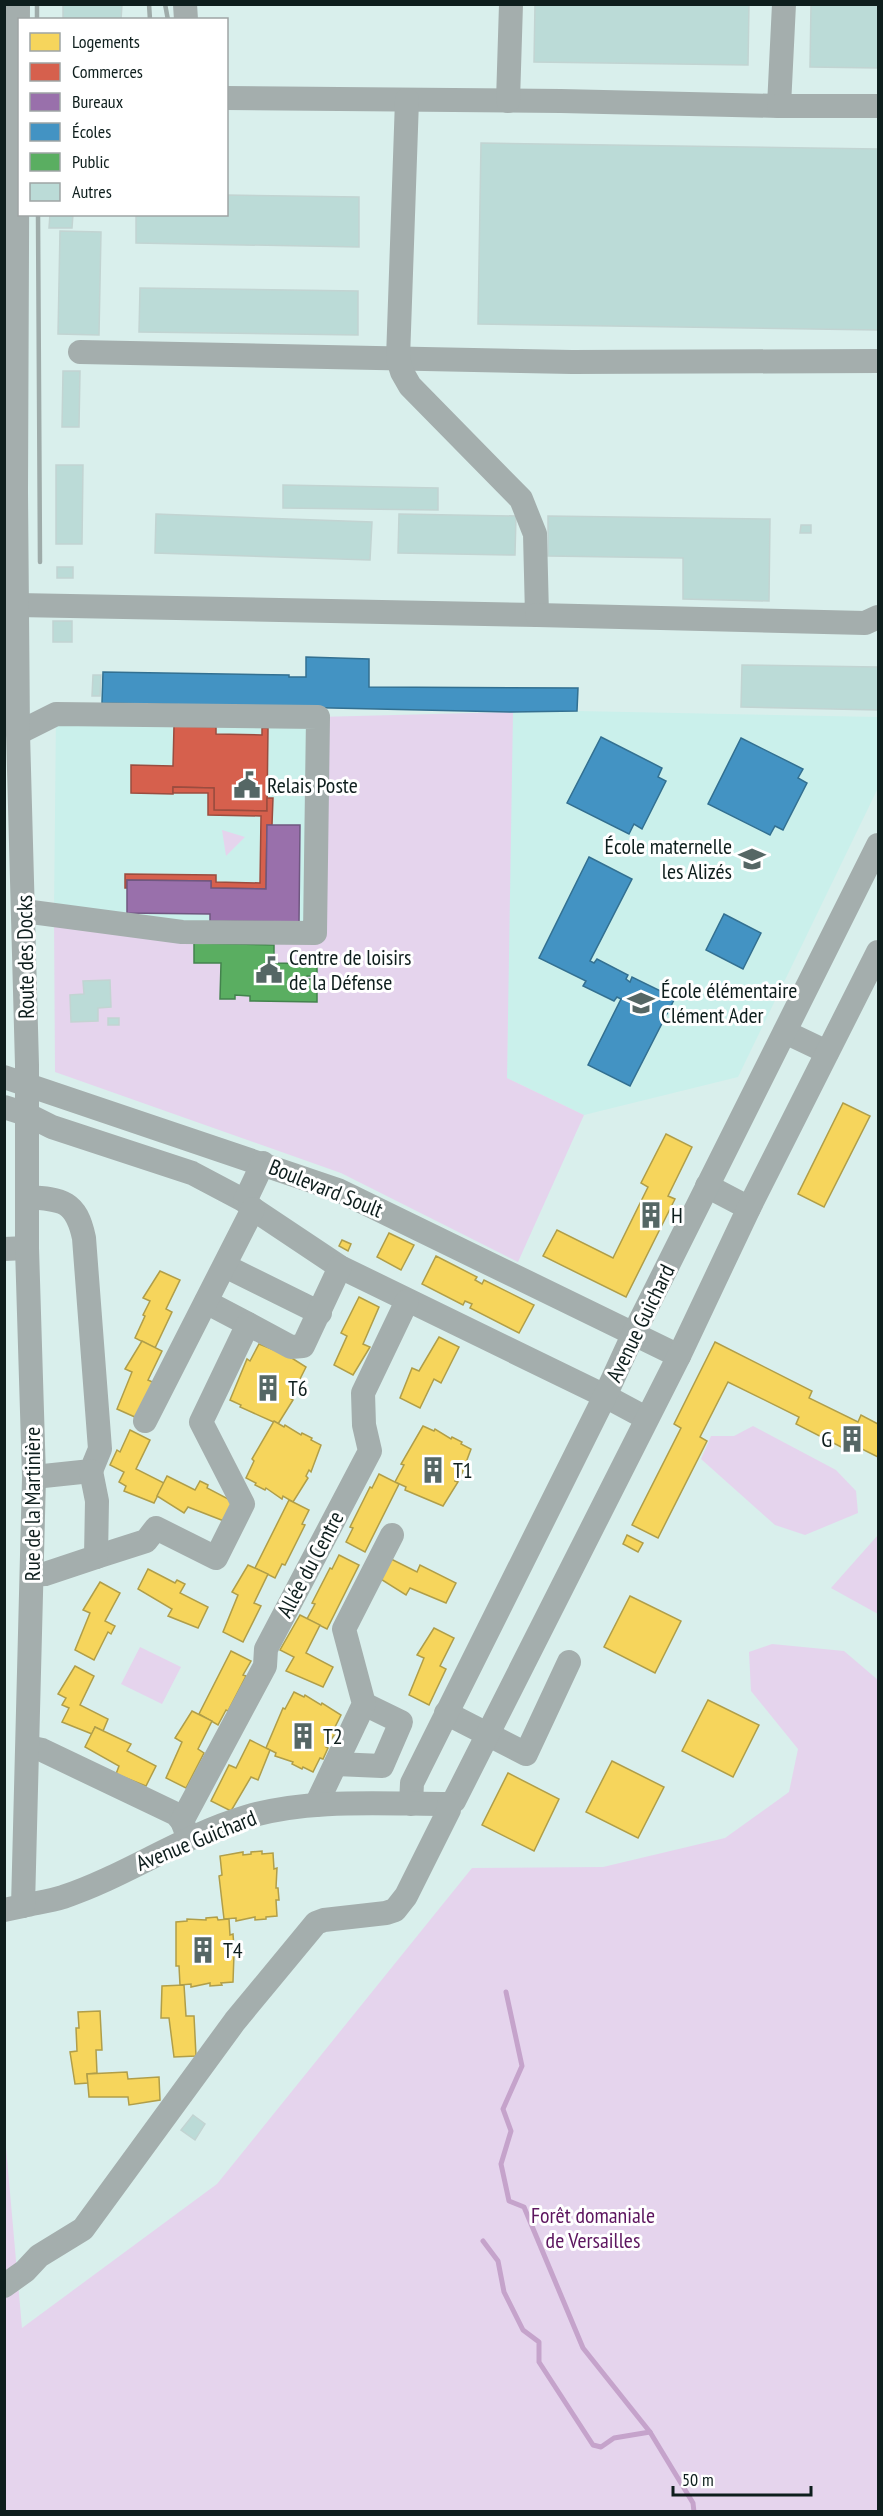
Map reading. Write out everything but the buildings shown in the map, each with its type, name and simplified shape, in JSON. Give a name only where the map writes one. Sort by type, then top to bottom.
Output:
[{"type":"street","name":"Route des Docks","points":[[15,1079],[24,911],[14,743],[17,605],[10,492],[11,35],[18,4]]},
{"type":"street","points":[[508,100],[511,4]]},
{"type":"street","points":[[780,106],[784,4]]},
{"type":"street","points":[[228,98],[879,106]]},
{"type":"street","points":[[406,100],[398,359],[410,386],[521,499],[535,534],[537,615]]},
{"type":"street","points":[[80,352],[572,362],[879,361]]},
{"type":"street","points":[[17,605],[865,623],[879,617]]},
{"type":"street","points":[[14,743],[56,714],[318,717],[315,933],[182,932],[24,911]]},
{"type":"street","name":"Avenue Guichard","points":[[411,1804],[412,1783],[446,1713],[879,845]]},
{"type":"street","points":[[4,2286],[25,2271],[39,2256],[83,2229],[236,2021],[316,1923],[324,1920],[386,1913],[395,1910],[406,1896],[449,1810],[449,1804],[454,1801],[679,1356],[749,1208],[879,952]]},
{"type":"street","points":[[785,1032],[827,1052]]},
{"type":"street","name":"Rue de la Martinière","points":[[14,1908],[28,1747],[34,1477],[16,1249],[27,1197],[15,1110],[15,1079]]},
{"type":"street","name":"Boulevard Soult","points":[[15,1079],[338,1190],[679,1356]]},
{"type":"street","name":"Boulevard Soult","points":[[15,1110],[52,1127],[192,1173],[249,1205],[340,1267],[646,1418]]},
{"type":"street","points":[[145,1421],[225,1266],[263,1163]]},
{"type":"street","points":[[707,1186],[749,1208]]},
{"type":"street","points":[[27,1197],[56,1200],[67,1204],[80,1217],[84,1238],[100,1449],[91,1471],[97,1501],[96,1557]]},
{"type":"street","points":[[225,1266],[320,1313]]},
{"type":"street","points":[[206,1302],[291,1347],[303,1346],[340,1267]]},
{"type":"street","name":"Allée du Centre","points":[[185,1830],[265,1666],[266,1648],[370,1451],[364,1425],[363,1393],[407,1301]]},
{"type":"street","points":[[32,1575],[45,1574],[146,1541],[156,1528],[216,1558],[243,1504],[201,1422],[248,1324]]},
{"type":"street","points":[[34,1477],[91,1471]]},
{"type":"street","points":[[316,1805],[364,1704],[344,1629],[392,1535]]},
{"type":"street","points":[[446,1713],[526,1754],[569,1662]]},
{"type":"street","points":[[336,1764],[382,1766],[401,1722],[364,1704]]},
{"type":"street","points":[[28,1747],[42,1750],[62,1759],[176,1814],[185,1830]]},
{"type":"street","name":"Avenue Guichard","points":[[14,1908],[63,1897],[185,1830],[270,1811],[316,1805],[449,1804]]},
{"type":"shaded area","points":[[577,711],[878,717],[878,788],[738,1077],[584,1115],[507,1078],[511,712]]},
{"type":"shaded area","points":[[56,714],[318,717],[315,933],[54,916]]},
{"type":"green space","points":[[513,712],[507,1078],[584,1115],[518,1262],[341,1173],[55,1072],[54,916],[315,933],[318,717]]},
{"type":"green space","points":[[222,830],[245,837],[226,856]]},
{"type":"green space","points":[[753,1426],[836,1470],[856,1491],[858,1513],[805,1535],[775,1525],[701,1459],[711,1436],[734,1436]]},
{"type":"green space","points":[[878,1535],[878,1614],[831,1588]]},
{"type":"green space","name":"Forêt domaniale de Versailles","points":[[772,1644],[844,1651],[878,1680],[878,2511],[5,2511],[4,2125],[22,2328],[217,2184],[472,1868],[603,1867],[725,1838],[789,1792],[798,1749],[751,1691],[749,1652]]},
{"type":"green space","points":[[140,1647],[181,1667],[162,1704],[121,1684]]},
{"type":"waterway","points":[[506,1992],[522,2066],[503,2109],[511,2131],[501,2164],[509,2201],[524,2207],[583,2348],[650,2432],[693,2503],[694,2512]]},
{"type":"waterway","points":[[483,2241],[498,2261],[504,2292],[523,2330],[539,2342],[539,2362],[593,2445],[601,2447],[614,2438],[650,2432]]},
{"type":"railway","points":[[37,4],[37,18]]},
{"type":"railway","points":[[149,4],[150,18]]},
{"type":"railway","points":[[165,4],[168,18]]},
{"type":"railway","points":[[38,216],[40,562]]},
{"type":"place","name":"Relais Poste","points":[[247,785]]},
{"type":"place","name":"École maternelle les Alizés","points":[[752,859]]},
{"type":"place","name":"Centre de loisirs de la Défense","points":[[269,970]]},
{"type":"place","name":"École élémentaire Clément Ader","points":[[641,1003]]},
{"type":"place","name":"H","points":[[651,1215]]},
{"type":"place","name":"T6","points":[[268,1388]]},
{"type":"place","name":"G","points":[[852,1439]]},
{"type":"place","name":"T1","points":[[433,1470]]},
{"type":"place","name":"T2","points":[[303,1736]]},
{"type":"place","name":"T4","points":[[203,1950]]}]
